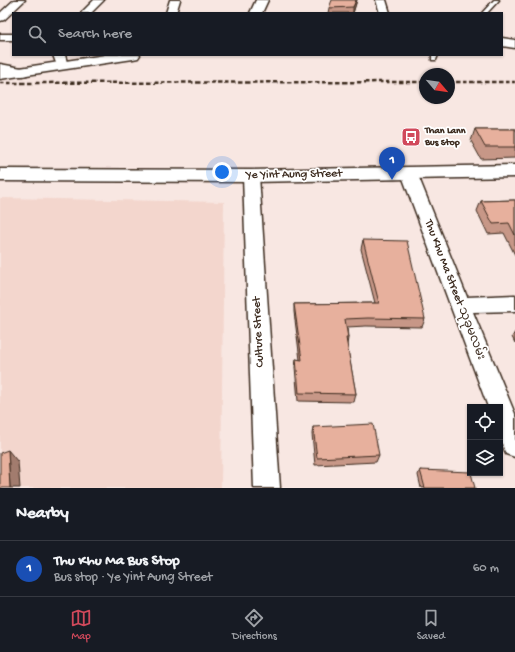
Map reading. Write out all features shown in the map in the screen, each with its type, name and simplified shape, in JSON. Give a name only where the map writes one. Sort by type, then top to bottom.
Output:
[{"type":"main road","points":[[256,12],[262,0]]},
{"type":"main road","points":[[503,42],[515,44]]},
{"type":"main road","points":[[0,75],[22,72],[60,60],[118,56]]},
{"type":"main road","points":[[0,68],[22,72]]},
{"type":"main road","name":"Ye Yint Aung Street","points":[[0,175],[251,176],[515,171]]},
{"type":"street","points":[[0,18],[20,0]]},
{"type":"street","points":[[87,12],[99,0]]},
{"type":"street","points":[[171,12],[175,0]]},
{"type":"street","points":[[381,0],[385,12]]},
{"type":"street","points":[[0,37],[12,37]]},
{"type":"street","name":"Thu Khu Ma Street သုခုမလမ်း","points":[[409,173],[499,404]]},
{"type":"street","name":"Culture Street","points":[[251,176],[267,488]]},
{"type":"street","points":[[460,305],[515,303]]},
{"type":"street","name":"Thu Khu Ma Street သုခုမလမ်း","points":[[503,415],[515,445]]},
{"type":"lane","points":[[485,12],[497,0]]},
{"type":"shaded area","points":[[0,198],[224,202],[221,488],[0,488]]},
{"type":"building","points":[[332,0],[356,0],[353,7],[329,8]]},
{"type":"building","points":[[475,129],[515,129],[515,147],[485,147]]},
{"type":"building","points":[[515,200],[515,235],[509,223],[493,224],[481,201]]},
{"type":"building","points":[[363,240],[407,241],[425,319],[345,319],[348,338],[346,338],[356,394],[299,393],[296,359],[302,360],[294,304],[379,303]]},
{"type":"building","points":[[373,424],[379,455],[317,458],[313,427]]},
{"type":"building","points":[[8,450],[10,488],[0,488],[0,453]]},
{"type":"building","points":[[420,470],[467,472],[467,476],[472,476],[475,488],[425,488]]},
{"type":"railway","points":[[0,83],[419,82]]},
{"type":"railway","points":[[455,82],[515,82]]},
{"type":"place","name":"Than Lann Bus Stop","points":[[411,137]]},
{"type":"place","name":"Thu Khu Ma Bus Stop","points":[[392,180]]}]
